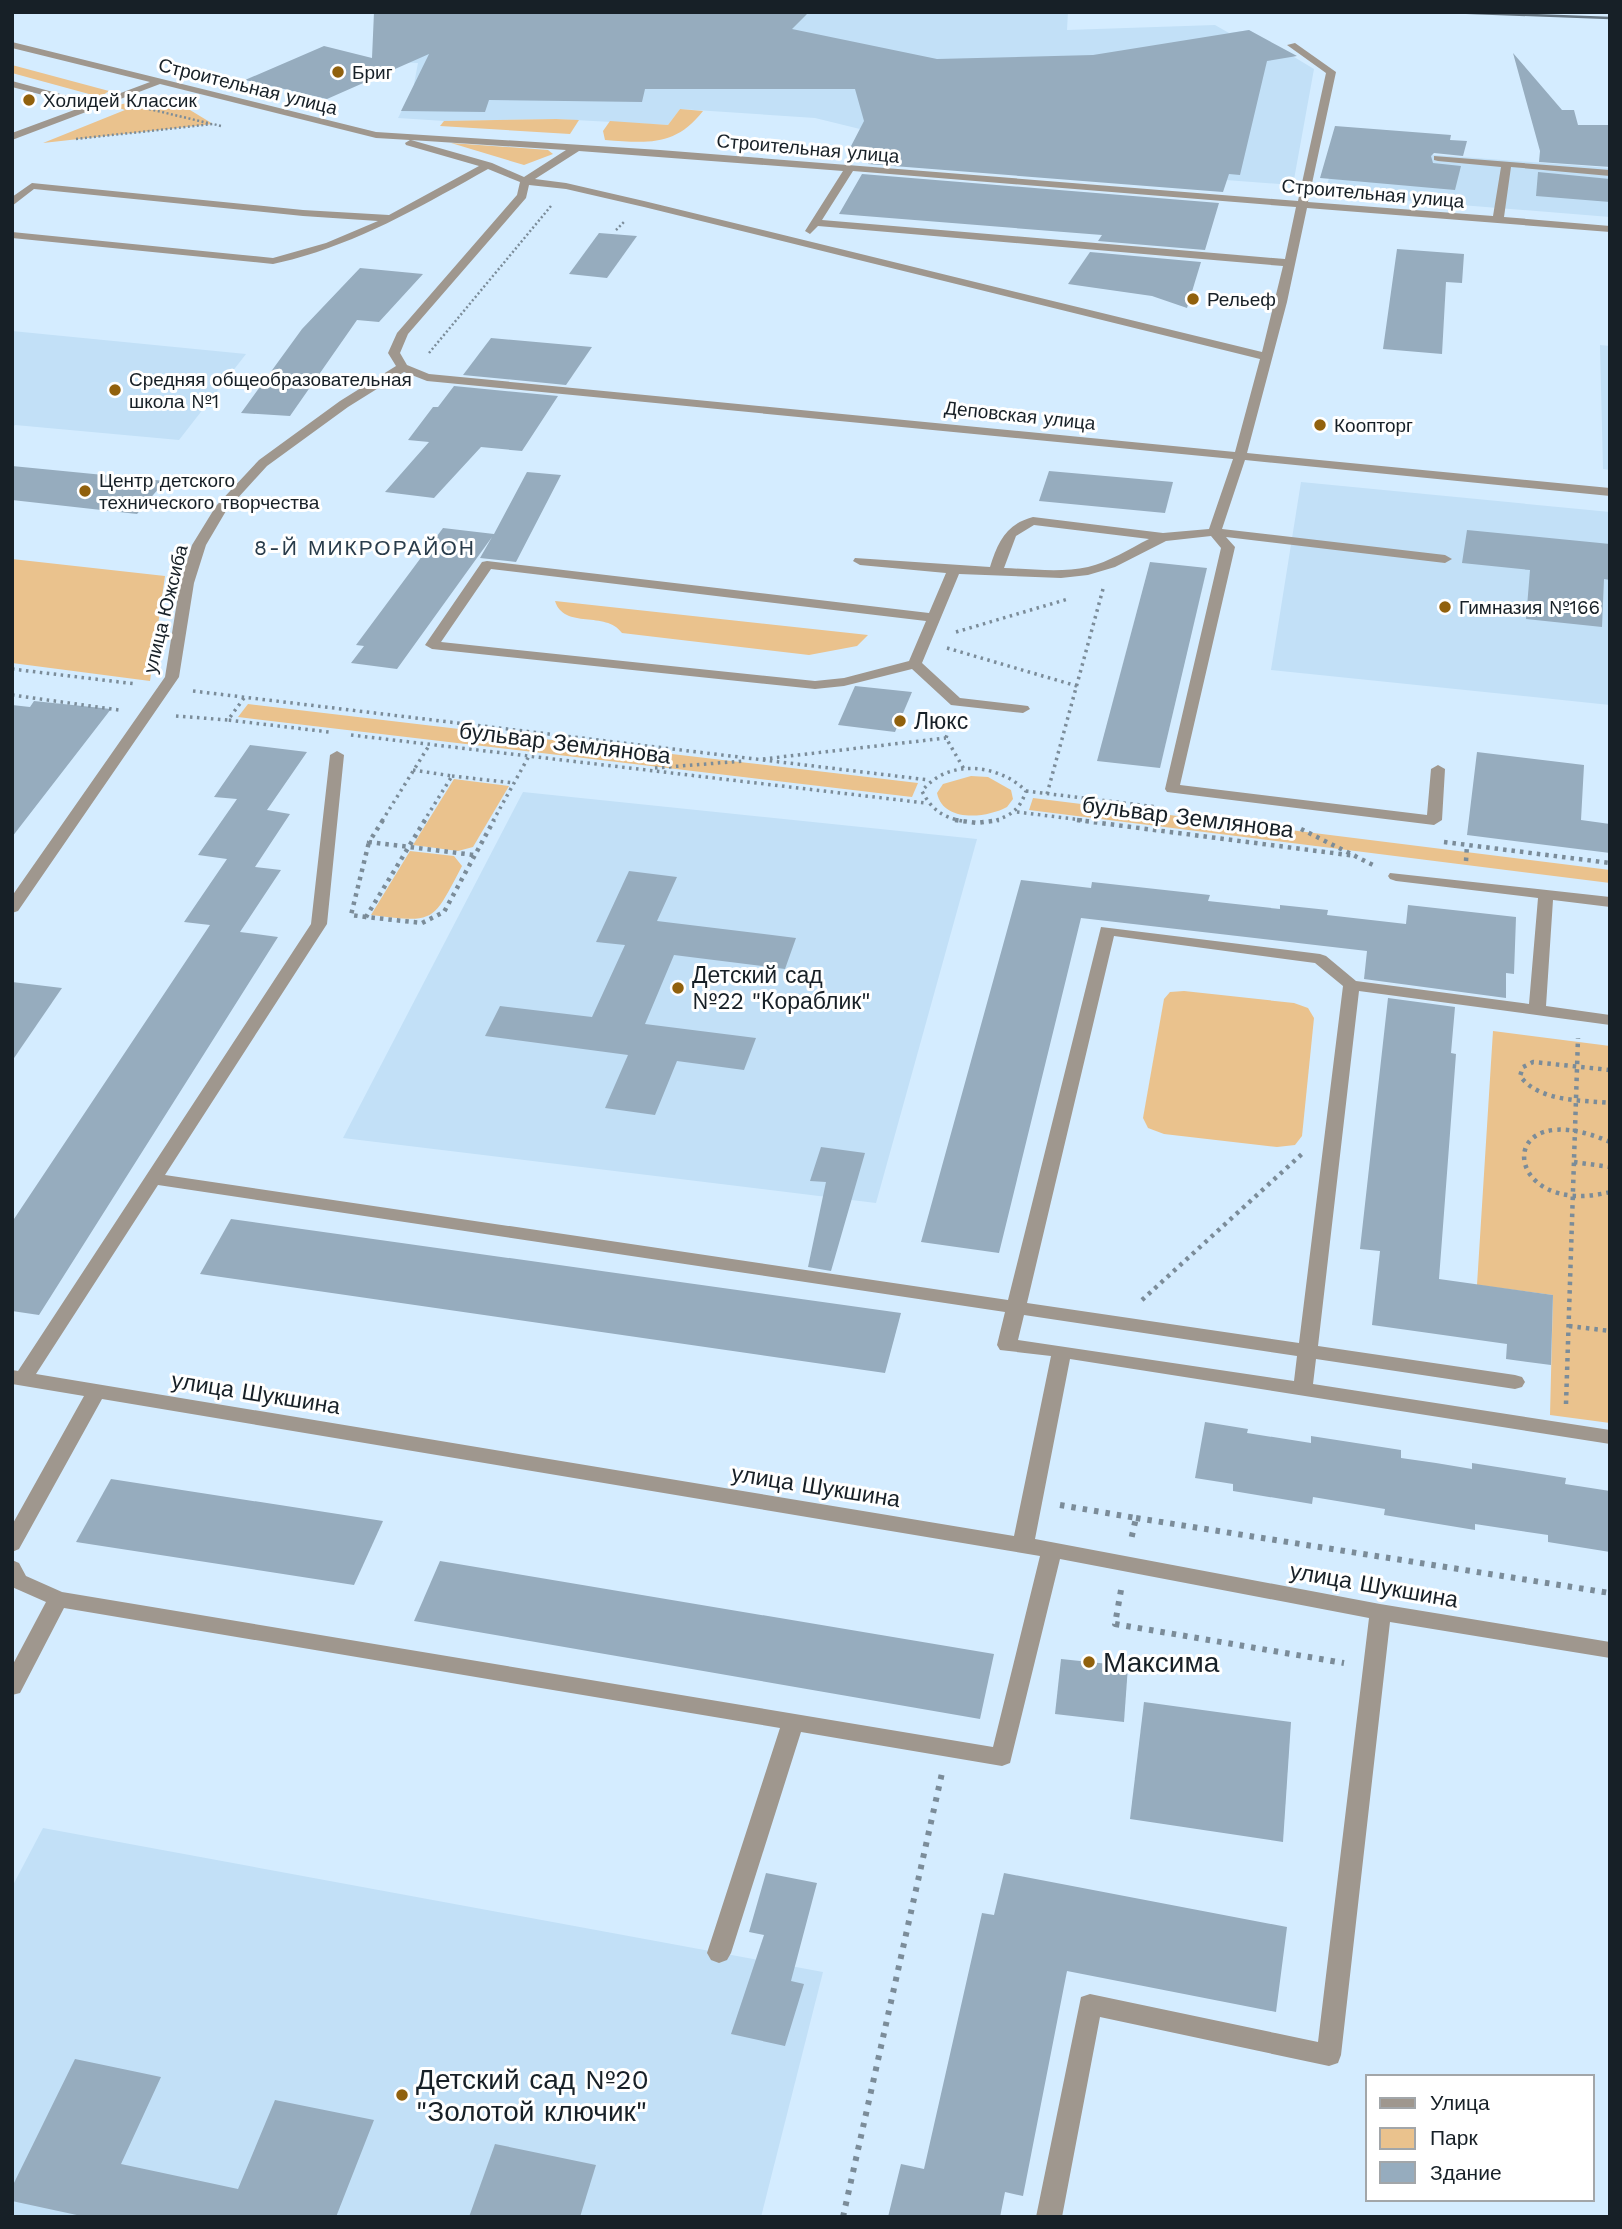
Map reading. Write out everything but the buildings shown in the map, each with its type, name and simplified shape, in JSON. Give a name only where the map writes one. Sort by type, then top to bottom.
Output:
[{"type":"street","points":[[1214,532],[1236,472],[1290,263],[1331,72],[1293,45]]},
{"type":"street","name":"Строительная улица","points":[[12,46],[376,135],[578,147],[1610,229]]},
{"type":"street","points":[[12,137],[158,82]]},
{"type":"street","points":[[12,84],[94,106]]},
{"type":"street","points":[[376,135],[488,165],[525,181],[566,186],[1264,356]]},
{"type":"street","points":[[427,377],[403,367],[394,353],[403,333],[522,197],[525,181],[578,147]]},
{"type":"street","points":[[1438,158],[1610,173]]},
{"type":"street","points":[[1498,220],[1506,164]]},
{"type":"street","points":[[12,235],[273,261],[310,255],[393,218],[488,165]]},
{"type":"street","points":[[802,243],[849,169]]},
{"type":"street","points":[[12,203],[33,186],[303,213],[393,218]]},
{"type":"street","points":[[815,223],[1290,263]]},
{"type":"street","name":"улица Южсиба","points":[[12,908],[172,677],[187,583],[199,545],[221,509],[272,456],[344,404],[403,367]]},
{"type":"street","name":"Деповская улица","points":[[427,377],[1610,492]]},
{"type":"street","points":[[996,571],[1007,538],[1021,524],[1034,522],[1163,537],[1214,532],[1445,559]]},
{"type":"street","points":[[1214,532],[1228,547],[1172,789],[1434,820],[1438,769]]},
{"type":"street","points":[[860,561],[954,570],[1061,574],[1088,571],[1110,564],[1163,537]]},
{"type":"street","points":[[915,664],[844,682],[816,685],[432,645],[487,565],[934,618]]},
{"type":"street","points":[[915,664],[954,570]]},
{"type":"street","points":[[915,664],[956,702],[1023,709]]},
{"type":"street","points":[[18,1378],[154,1180],[319,924],[337,755]]},
{"type":"street","points":[[1396,876],[1610,902]]},
{"type":"street","points":[[1537,1010],[1546,894]]},
{"type":"street","points":[[1610,1020],[1351,985],[1320,958],[1107,930],[1007,1345],[1062,1351],[1610,1437]]},
{"type":"street","points":[[1303,1389],[1351,985]]},
{"type":"street","points":[[154,1180],[1515,1382]]},
{"type":"street","points":[[1023,1545],[1062,1351]]},
{"type":"street","name":"улица Шукшина","points":[[18,1378],[1023,1545],[1380,1612],[1610,1650]]},
{"type":"street","points":[[12,1544],[96,1391]]},
{"type":"street","points":[[12,1568],[18,1581],[58,1599],[1002,1757],[1052,1550]]},
{"type":"street","points":[[12,1687],[58,1599]]},
{"type":"street","points":[[1049,2217],[1090,2004],[1329,2055],[1380,1612]]},
{"type":"street","points":[[719,1953],[793,1722]]},
{"type":"path","points":[[69,140],[213,124],[221,126]]},
{"type":"path","points":[[427,377],[429,353],[566,186]]},
{"type":"path","points":[[1047,794],[1110,564]]},
{"type":"path","points":[[1090,593],[1103,589]]},
{"type":"path","points":[[923,642],[1077,597]]},
{"type":"path","points":[[923,642],[1077,686]]},
{"type":"path","name":"бульвар Землянова","points":[[12,668],[929,780]]},
{"type":"path","points":[[244,698],[228,720],[336,733]]},
{"type":"path","points":[[956,702],[946,737],[964,769]]},
{"type":"path","name":"бульвар Землянова","points":[[349,734],[925,803]]},
{"type":"path","points":[[643,769],[754,760],[946,737]]},
{"type":"path","points":[[430,744],[369,842],[351,915],[422,923],[443,912],[529,756]]},
{"type":"path","points":[[964,769],[995,771],[1015,779],[1026,791],[1026,802],[1017,812],[1000,820],[978,823],[956,821],[936,814],[925,803],[922,791],[929,780],[947,771],[964,769]]},
{"type":"path","points":[[413,770],[514,783]]},
{"type":"path","points":[[366,917],[452,776]]},
{"type":"path","name":"бульвар Землянова","points":[[1017,812],[1356,856]]},
{"type":"path","points":[[1299,828],[1396,876]]},
{"type":"path","points":[[369,842],[474,855]]},
{"type":"path","points":[[1566,1417],[1579,1016]]},
{"type":"path","points":[[1610,1070],[1533,1062],[1523,1067],[1520,1076],[1527,1086],[1539,1092],[1610,1102]]},
{"type":"path","points":[[1115,1324],[1334,1125]]},
{"type":"path","points":[[1610,1142],[1575,1130],[1555,1130],[1538,1135],[1526,1143],[1521,1155],[1525,1168],[1536,1180],[1573,1195],[1590,1196],[1610,1192]]},
{"type":"path","points":[[1574,1162],[1610,1167]]},
{"type":"path","points":[[1569,1326],[1610,1331]]},
{"type":"path","points":[[1136,1518],[1610,1593]]},
{"type":"path","points":[[843,2217],[947,1748]]},
{"type":"shaded area","points":[[417,12],[1068,12],[1067,30],[1215,25],[1229,33],[1249,30],[1314,69],[1293,185],[905,156],[914,132],[860,129],[815,118],[680,109],[668,125],[556,119],[444,121],[398,118],[407,100],[453,100],[458,84],[414,84],[418,63],[398,62]]},
{"type":"shaded area","points":[[1337,153],[1422,154],[1610,168],[1610,217],[1324,194]]},
{"type":"shaded area","name":"Средняя общеобразовательная школа №1","points":[[12,331],[246,354],[179,440],[15,425],[12,428]]},
{"type":"shaded area","points":[[1600,345],[1610,346],[1610,470],[1603,469]]},
{"type":"shaded area","name":"Гимназия №166","points":[[1301,482],[1610,512],[1610,705],[1271,670]]},
{"type":"shaded area","name":"Детский сад №22 \"Кораблик\"","points":[[523,792],[977,839],[876,1203],[343,1138]]},
{"type":"shaded area","name":"Детский сад №20 \"Золотой ключик\"","points":[[43,1828],[823,1972],[761,2217],[12,2217],[12,1887]]},
{"type":"green space","points":[[12,65],[109,91],[100,97],[12,73]]},
{"type":"green space","points":[[144,99],[190,110],[213,124],[43,143],[125,110],[114,106]]},
{"type":"green space","points":[[680,109],[703,111],[692,123],[671,137],[647,142],[605,140],[603,131],[610,121],[668,125]]},
{"type":"green space","points":[[579,120],[570,134],[440,126],[444,121]]},
{"type":"green space","points":[[451,143],[548,150],[553,154],[524,165]]},
{"type":"green space","points":[[12,559],[165,576],[150,681],[12,663]]},
{"type":"green space","points":[[555,601],[868,635],[857,646],[809,655],[622,633],[606,622],[567,615]]},
{"type":"green space","points":[[248,704],[918,783],[912,797],[238,717]]},
{"type":"green space","points":[[971,776],[988,777],[1011,790],[1013,799],[1007,807],[978,815],[957,814],[941,803],[937,793],[943,784]]},
{"type":"green space","points":[[454,779],[509,786],[473,847],[458,851],[413,845]]},
{"type":"green space","points":[[1033,798],[1610,870],[1610,883],[1029,810]]},
{"type":"green space","points":[[410,851],[454,856],[462,866],[444,899],[430,915],[408,919],[371,915]]},
{"type":"green space","points":[[1184,991],[1294,1003],[1308,1008],[1314,1018],[1302,1136],[1295,1145],[1277,1147],[1164,1134],[1148,1128],[1143,1118],[1164,999],[1170,992]]},
{"type":"green space","points":[[1493,1031],[1610,1046],[1610,1423],[1550,1415],[1553,1295],[1477,1285]]},
{"type":"railway","points":[[1446,12],[1610,18]]},
{"type":"place","name":"Бриг","points":[[338,72]]},
{"type":"place","name":"Холидей Классик","points":[[29,100]]},
{"type":"place","name":"Рельеф","points":[[1193,299]]},
{"type":"place","name":"Средняя общеобразовательная школа №1","points":[[115,390]]},
{"type":"place","name":"Коопторг","points":[[1320,425]]},
{"type":"place","name":"Центр детского технического творчества","points":[[85,491]]},
{"type":"place","name":"Гимназия №166","points":[[1445,607]]},
{"type":"place","name":"Люкс","points":[[900,721]]},
{"type":"place","name":"Детский сад №22 \"Кораблик\"","points":[[678,988]]},
{"type":"place","name":"Максима","points":[[1089,1662]]},
{"type":"place","name":"Детский сад №20 \"Золотой ключик\"","points":[[402,2095]]},
{"type":"district","name":"8-Й МИКРОРАЙОН","points":[[365,548]]}]
